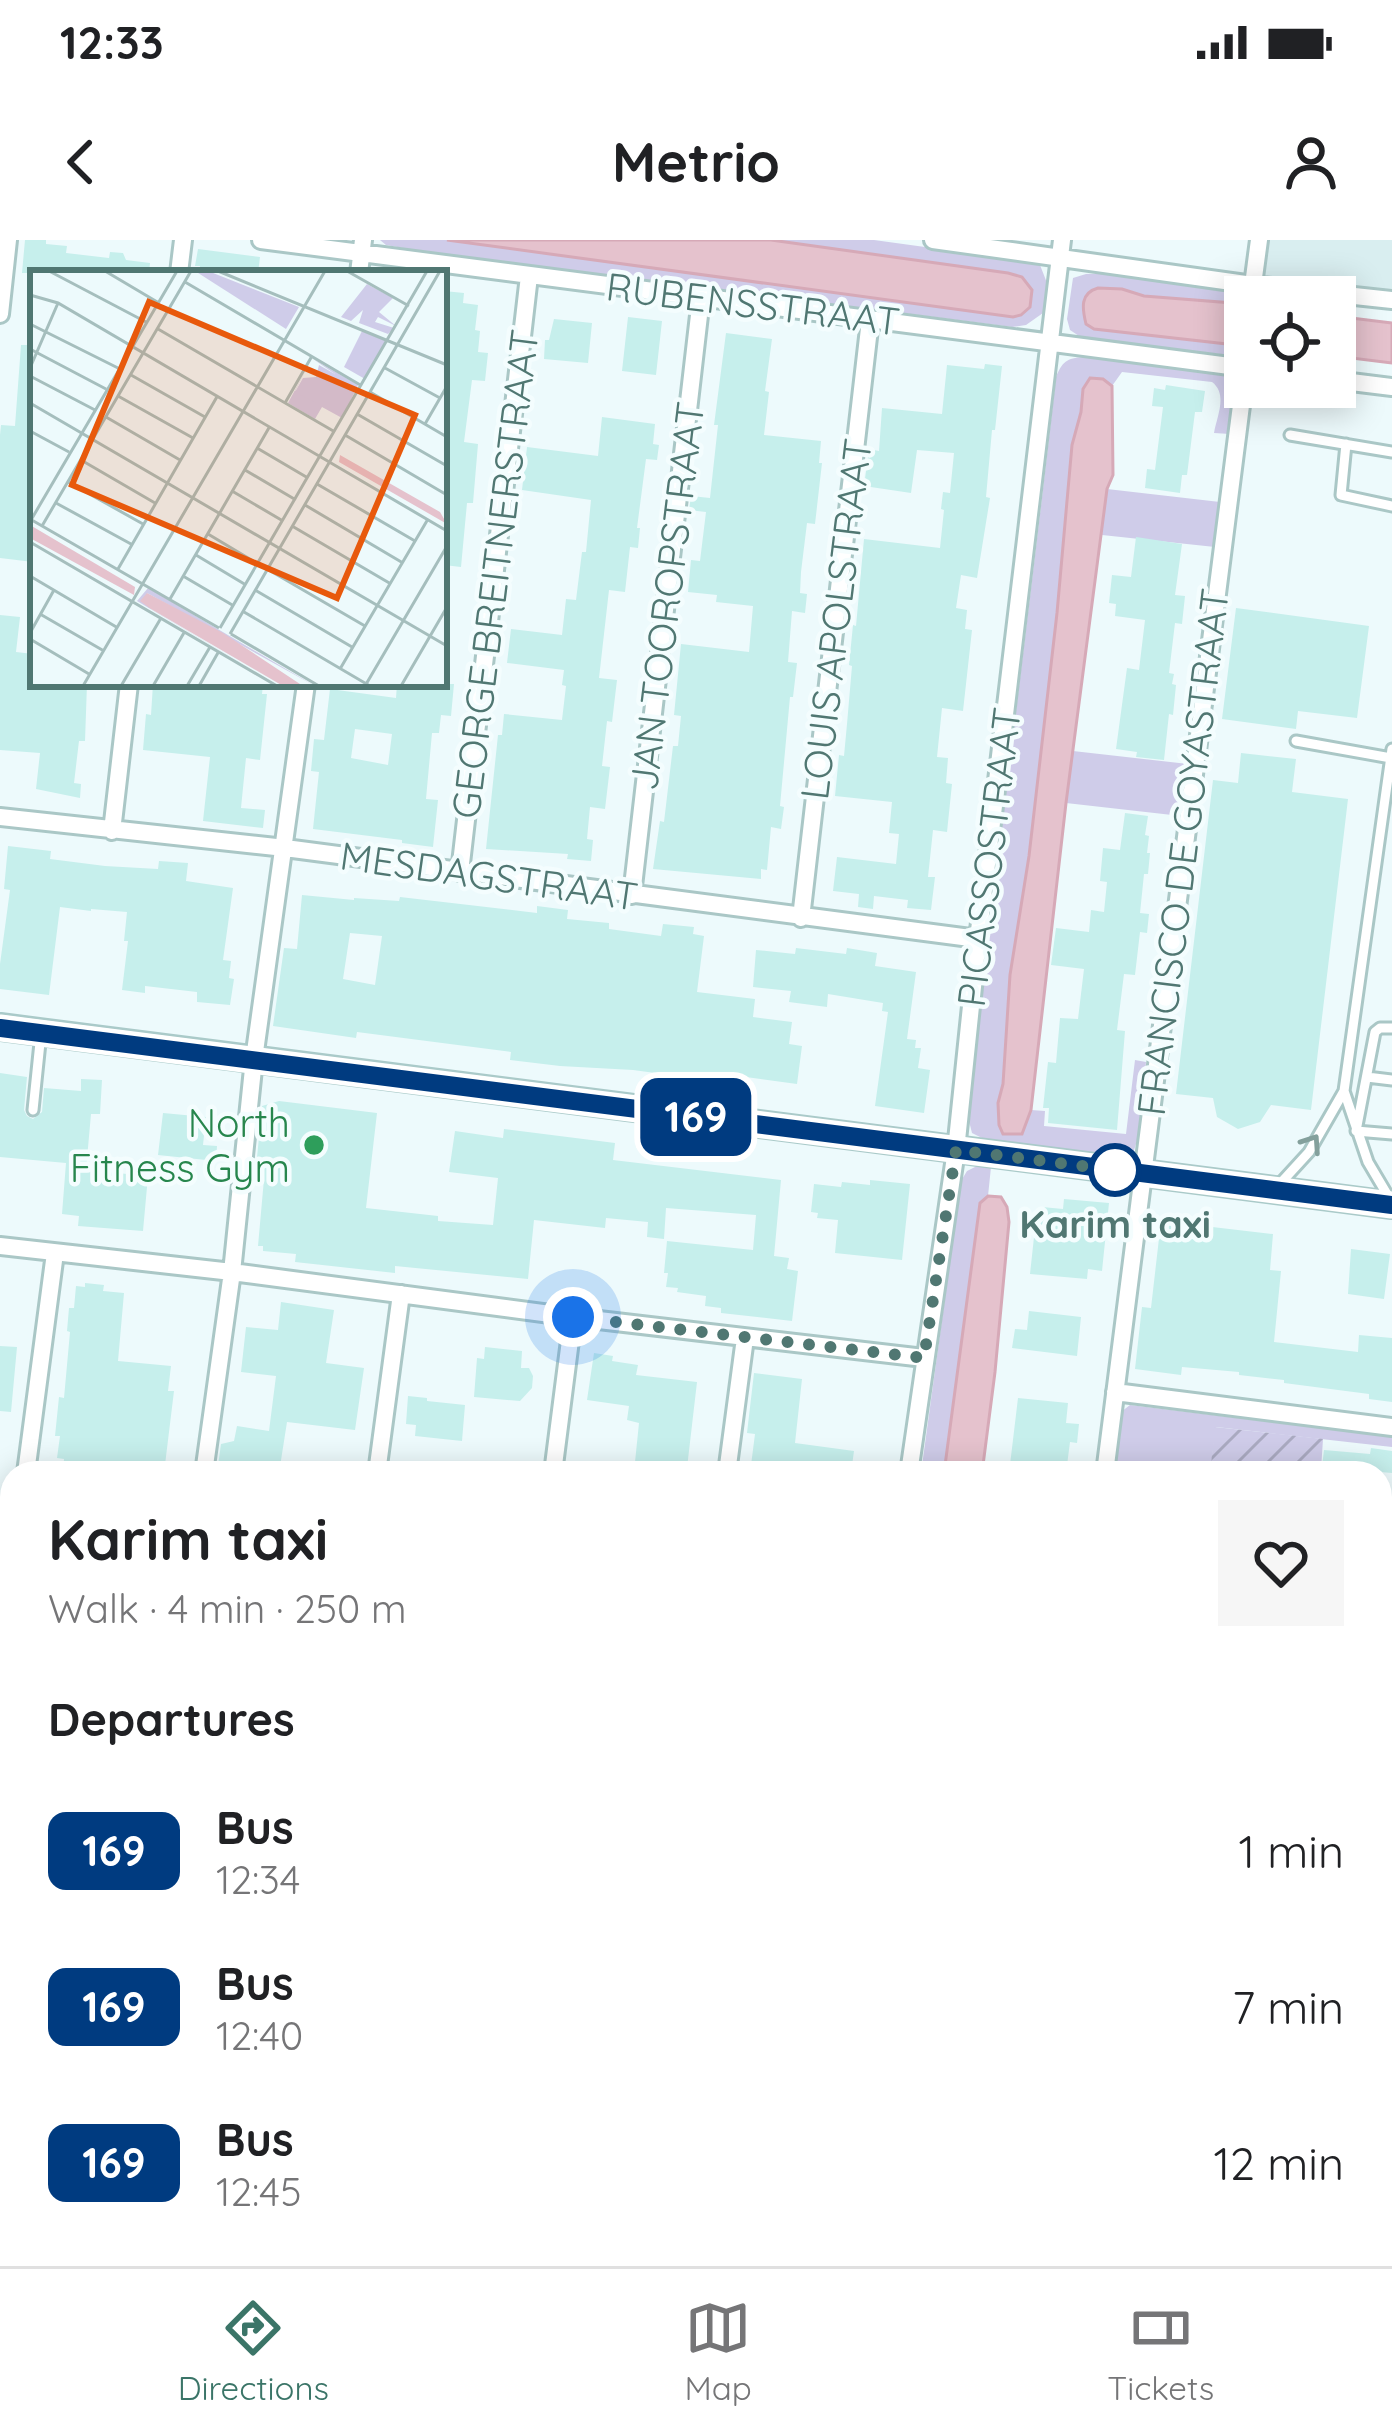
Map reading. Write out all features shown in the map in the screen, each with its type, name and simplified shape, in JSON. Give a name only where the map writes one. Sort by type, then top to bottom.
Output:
[{"type":"street","points":[[0,314],[8,240]]},
{"type":"street","points":[[179,270],[183,240]]},
{"type":"street","name":"RUBENSSTRAAT","points":[[261,240],[362,246],[530,276],[1051,341],[1224,368]]},
{"type":"street","points":[[933,240],[1061,249],[1224,280]]},
{"type":"street","points":[[1254,276],[1259,240]]},
{"type":"street","name":"PICASSOSTRAAT","points":[[911,1461],[956,1150],[1061,249]]},
{"type":"street","name":"GEORGE BREITNERSTRAAT","points":[[460,872],[530,276]]},
{"type":"street","points":[[1356,296],[1392,300]]},
{"type":"street","name":"JAN TOOROPSTRAAT","points":[[632,895],[701,298]]},
{"type":"street","name":"LOUIS APOLSTRAAT","points":[[801,918],[870,320]]},
{"type":"street","points":[[1356,383],[1392,387]]},
{"type":"street","name":"FRANCISCO DE GOYASTRAAT","points":[[1106,1461],[1240,408]]},
{"type":"street","points":[[112,831],[130,687]]},
{"type":"street","points":[[206,1461],[306,687]]},
{"type":"street","name":"MESDAGSTRAAT","points":[[0,818],[285,848],[978,939]]},
{"type":"street","points":[[0,1028],[1392,1204]]},
{"type":"street","points":[[0,1246],[924,1358]]},
{"type":"street","points":[[28,1461],[56,1253]]},
{"type":"street","points":[[379,1461],[401,1294]]},
{"type":"street","points":[[555,1461],[573,1317]]},
{"type":"street","points":[[729,1461],[745,1339]]},
{"type":"street","points":[[1115,1392],[1392,1427]]},
{"type":"lane","points":[[1290,435],[1392,452]]},
{"type":"lane","points":[[1346,444],[1341,495],[1392,506]]},
{"type":"lane","points":[[1295,741],[1391,758]]},
{"type":"lane","points":[[1274,1190],[1309,1152],[1344,1091],[1392,749]]},
{"type":"lane","points":[[1356,1131],[1376,1032],[1392,1028]]},
{"type":"lane","points":[[33,1110],[40,1033]]},
{"type":"lane","points":[[1366,1077],[1392,1080]]},
{"type":"lane","points":[[1344,1091],[1368,1162],[1392,1204]]},
{"type":"lane","points":[[1356,1131],[1392,1134]]},
{"type":"shaded area","points":[[380,240],[447,240],[1012,317],[1021,315],[1022,277],[771,240],[874,240],[1034,262],[1047,283],[1043,313],[1026,325],[1012,327],[420,251]]},
{"type":"shaded area","points":[[447,240],[771,240],[1008,273],[1022,277],[1032,290],[1030,307],[1013,317]]},
{"type":"shaded area","points":[[1259,240],[1392,240],[1392,300],[1356,296],[1356,276],[1254,276]]},
{"type":"shaded area","points":[[1086,274],[1224,288],[1224,302],[1144,296],[1122,289],[1094,329],[1224,344],[1224,355],[1082,338],[1070,330],[1067,319],[1073,278]]},
{"type":"shaded area","points":[[1098,288],[1122,289],[1144,296],[1224,302],[1224,344],[1094,329],[1086,324],[1084,312],[1088,293]]},
{"type":"shaded area","points":[[1356,319],[1392,323],[1392,363],[1356,359]]},
{"type":"shaded area","points":[[1073,358],[1224,373],[1224,408],[1233,408],[1230,434],[1214,433],[1220,399],[1212,382],[1122,372],[1112,386],[1103,379],[1083,389],[1072,445],[1057,613],[998,1103],[1022,1134],[1031,1110],[1045,1111],[1044,1126],[1126,1134],[1135,1060],[1146,1062],[1139,1134],[1132,1157],[1122,1161],[992,1143],[972,1133],[969,1121],[1056,377]]},
{"type":"shaded area","points":[[1090,378],[1112,386],[1113,475],[1107,489],[1066,803],[1031,1110],[1022,1134],[1003,1134],[998,1103],[1010,975],[1029,856],[1072,445],[1083,389]]},
{"type":"shaded area","points":[[1107,489],[1220,502],[1215,547],[1102,535]]},
{"type":"shaded area","points":[[1073,751],[1188,764],[1181,816],[1066,803]]},
{"type":"shaded area","points":[[991,1167],[988,1196],[980,1203],[946,1461],[923,1461],[961,1181],[967,1171]]},
{"type":"shaded area","points":[[988,1196],[1001,1197],[1009,1222],[984,1461],[946,1461],[980,1203]]},
{"type":"shaded area","points":[[1130,1405],[1392,1437],[1392,1447],[1216,1427],[1212,1461],[1115,1461],[1121,1412]]},
{"type":"shaded area","points":[[1215,1427],[1323,1439],[1322,1461],[1211,1461]]},
{"type":"building","points":[[25,240],[67,246],[66,253],[109,258],[110,252],[123,253],[126,260],[150,263],[149,270],[22,273]]},
{"type":"building","points":[[198,249],[260,257],[258,270],[199,270],[195,266]]},
{"type":"building","points":[[447,291],[464,293],[463,303],[478,305],[478,352],[488,353],[485,381],[472,380],[464,442],[478,444],[461,567],[447,565]]},
{"type":"building","points":[[628,317],[662,321],[656,375],[622,371]]},
{"type":"building","points":[[554,319],[592,323],[588,363],[544,359],[545,340],[549,340]]},
{"type":"building","points":[[726,333],[772,339],[764,435],[821,441],[815,524],[807,523],[801,572],[800,593],[807,594],[805,613],[792,611],[788,662],[797,663],[790,697],[781,829],[771,827],[767,870],[761,869],[761,879],[653,869],[673,746],[678,746],[681,716],[674,715],[681,644],[749,652],[753,606],[716,602],[717,595],[688,592],[691,560],[700,561],[706,512],[689,510],[691,496],[710,498]]},
{"type":"building","points":[[21,345],[30,345],[30,562],[0,558],[1,425],[15,426]]},
{"type":"building","points":[[985,364],[1002,366],[992,430],[986,497],[990,498],[977,578],[961,575],[956,608],[967,610],[965,629],[972,630],[963,711],[942,708],[937,757],[948,758],[946,783],[952,784],[947,832],[933,830],[928,877],[935,877],[931,910],[907,908],[908,900],[874,896],[873,909],[858,907],[859,894],[833,891],[837,857],[896,864],[899,834],[889,833],[892,802],[835,796],[839,755],[844,756],[864,539],[940,548],[943,492],[950,493],[954,453],[917,450],[911,493],[864,486],[869,449],[879,451],[882,408],[942,414],[947,365],[984,369]]},
{"type":"building","points":[[1166,385],[1205,391],[1202,412],[1195,412],[1187,475],[1182,475],[1180,493],[1145,488],[1147,469],[1155,470],[1163,407],[1152,406],[1154,388],[1165,390]]},
{"type":"building","points":[[602,417],[655,424],[653,444],[659,445],[657,460],[646,459],[638,548],[630,547],[625,592],[609,590],[599,678],[617,680],[602,766],[610,767],[605,809],[590,807],[591,861],[567,859],[568,854],[486,849],[504,714],[562,720],[566,686],[562,685],[564,670],[507,663],[511,629],[562,635],[566,599],[576,600],[582,552],[586,552],[591,500],[522,490],[527,447],[598,456]]},
{"type":"building","points":[[1136,537],[1182,544],[1175,595],[1185,596],[1182,624],[1175,623],[1169,673],[1174,674],[1172,684],[1176,685],[1164,760],[1116,749],[1127,668],[1139,670],[1145,620],[1115,616],[1116,604],[1109,603],[1112,575],[1131,577]]},
{"type":"building","points":[[1236,608],[1369,626],[1357,718],[1298,711],[1296,729],[1222,719]]},
{"type":"building","points":[[0,615],[20,617],[16,652],[30,654],[30,687],[87,687],[85,741],[79,741],[74,783],[81,784],[80,798],[36,789],[40,753],[0,750]]},
{"type":"building","points":[[454,684],[451,716],[441,715],[439,733],[432,733],[426,799],[438,800],[433,847],[313,829],[319,772],[311,771],[314,739],[324,740],[330,689],[396,698],[397,687]],"holes":[[[355,729],[392,734],[388,765],[351,758]]]},
{"type":"building","points":[[153,687],[263,687],[262,694],[267,694],[260,760],[246,758],[241,808],[265,810],[263,828],[203,821],[210,757],[143,750],[146,714],[151,715]]},
{"type":"building","points":[[1241,753],[1296,759],[1292,792],[1348,799],[1311,1110],[1271,1105],[1260,1122],[1238,1129],[1217,1117],[1213,1098],[1176,1094],[1213,780],[1238,783]]},
{"type":"building","points":[[1125,813],[1148,816],[1145,835],[1150,853],[1140,913],[1149,914],[1147,933],[1140,932],[1135,975],[1124,974],[1117,1030],[1125,1031],[1117,1130],[1048,1123],[1049,1108],[1043,1108],[1048,1062],[1056,1063],[1060,1018],[1078,1019],[1084,969],[1051,965],[1056,928],[1089,932],[1091,910],[1104,912],[1103,848],[1120,850]]},
{"type":"building","points":[[8,846],[51,851],[50,859],[105,866],[158,869],[159,861],[188,863],[186,881],[233,888],[223,960],[231,961],[229,978],[234,979],[230,1005],[197,1002],[197,992],[145,986],[145,993],[122,990],[127,912],[91,909],[60,907],[49,995],[0,989],[10,890],[4,889]]},
{"type":"building","points":[[302,895],[399,901],[400,897],[537,913],[537,906],[568,910],[567,919],[661,936],[663,924],[694,927],[693,934],[704,936],[697,992],[755,999],[753,1017],[792,1022],[789,1044],[802,1046],[797,1084],[746,1077],[745,1084],[713,1080],[710,1101],[683,1098],[685,1077],[510,1060],[511,1052],[273,1026],[284,948],[297,949]],"holes":[[[350,933],[382,936],[375,985],[343,979]]]},
{"type":"building","points":[[796,948],[877,953],[875,966],[916,972],[907,1039],[916,1040],[915,1048],[921,1048],[918,1068],[930,1070],[924,1113],[875,1106],[888,1012],[882,1011],[883,1003],[828,994],[827,1007],[789,1002],[791,991],[753,987],[756,950],[795,954]]},
{"type":"building","points":[[0,1073],[27,1077],[24,1110],[33,1119],[42,1112],[44,1088],[81,1091],[81,1079],[102,1080],[100,1114],[91,1114],[86,1170],[148,1176],[143,1231],[78,1226],[79,1216],[62,1214],[66,1163],[0,1157]]},
{"type":"building","points":[[279,1101],[377,1113],[366,1208],[438,1216],[438,1221],[493,1225],[498,1178],[449,1172],[455,1131],[503,1138],[504,1129],[615,1143],[613,1160],[781,1180],[774,1256],[789,1258],[787,1269],[798,1271],[792,1321],[721,1313],[721,1308],[705,1306],[706,1296],[666,1287],[667,1241],[753,1250],[756,1215],[666,1208],[664,1239],[647,1237],[648,1222],[606,1218],[605,1228],[534,1220],[528,1279],[395,1266],[395,1273],[295,1262],[296,1254],[263,1251],[258,1246],[264,1179],[255,1178],[262,1106]]},
{"type":"building","points":[[163,1113],[206,1117],[203,1145],[217,1146],[216,1161],[158,1155]]},
{"type":"building","points":[[870,1180],[910,1184],[902,1260],[835,1253],[838,1220],[817,1218],[818,1213],[811,1212],[814,1184],[870,1185]]},
{"type":"building","points":[[1064,1199],[1109,1203],[1102,1271],[1088,1269],[1087,1279],[1030,1274],[1042,1207],[1063,1209]]},
{"type":"building","points":[[1161,1221],[1273,1234],[1270,1270],[1281,1271],[1274,1342],[1358,1352],[1359,1335],[1392,1338],[1392,1402],[1239,1372],[1182,1367],[1181,1375],[1135,1369],[1142,1307],[1151,1308]]},
{"type":"building","points":[[1351,1249],[1390,1254],[1384,1299],[1348,1294]]},
{"type":"building","points":[[85,1283],[104,1285],[103,1291],[124,1293],[118,1361],[171,1366],[168,1391],[174,1391],[165,1461],[57,1458],[60,1436],[55,1436],[59,1397],[64,1398],[69,1308],[74,1308],[76,1286],[85,1287]]},
{"type":"building","points":[[281,1302],[334,1310],[326,1363],[364,1368],[355,1430],[287,1422],[281,1461],[219,1461],[221,1444],[234,1441],[237,1426],[269,1431],[276,1376],[241,1372],[246,1327],[278,1330]]},
{"type":"building","points":[[1029,1311],[1081,1317],[1077,1356],[1012,1348],[1015,1329],[1027,1330]]},
{"type":"building","points":[[0,1346],[17,1347],[11,1412],[0,1411]]},
{"type":"building","points":[[485,1347],[522,1351],[521,1368],[529,1368],[533,1376],[532,1388],[520,1401],[474,1397],[477,1358],[484,1359]]},
{"type":"building","points":[[594,1353],[638,1365],[636,1375],[697,1382],[688,1461],[635,1461],[639,1423],[627,1420],[629,1406],[587,1400]]},
{"type":"building","points":[[754,1373],[802,1379],[795,1443],[854,1451],[853,1461],[752,1461],[755,1434],[747,1433]]},
{"type":"building","points":[[408,1396],[465,1405],[462,1441],[415,1436],[416,1425],[406,1424]]},
{"type":"building","points":[[1018,1398],[1068,1403],[1066,1423],[1079,1424],[1077,1443],[1070,1442],[1068,1461],[1010,1461]]},
{"type":"building","points":[[1371,1448],[1392,1451],[1392,1461],[1323,1461],[1324,1450],[1370,1454]]},
{"type":"bus line","name":"169","points":[[0,1028],[1392,1205]]},
{"type":"place","name":"North Fitness Gym","points":[[314,1145]]},
{"type":"place","name":"Karim taxi","points":[[1115,1170]]},
{"type":"route","points":[[573,1317],[924,1358],[956,1150],[1115,1170]]}]
